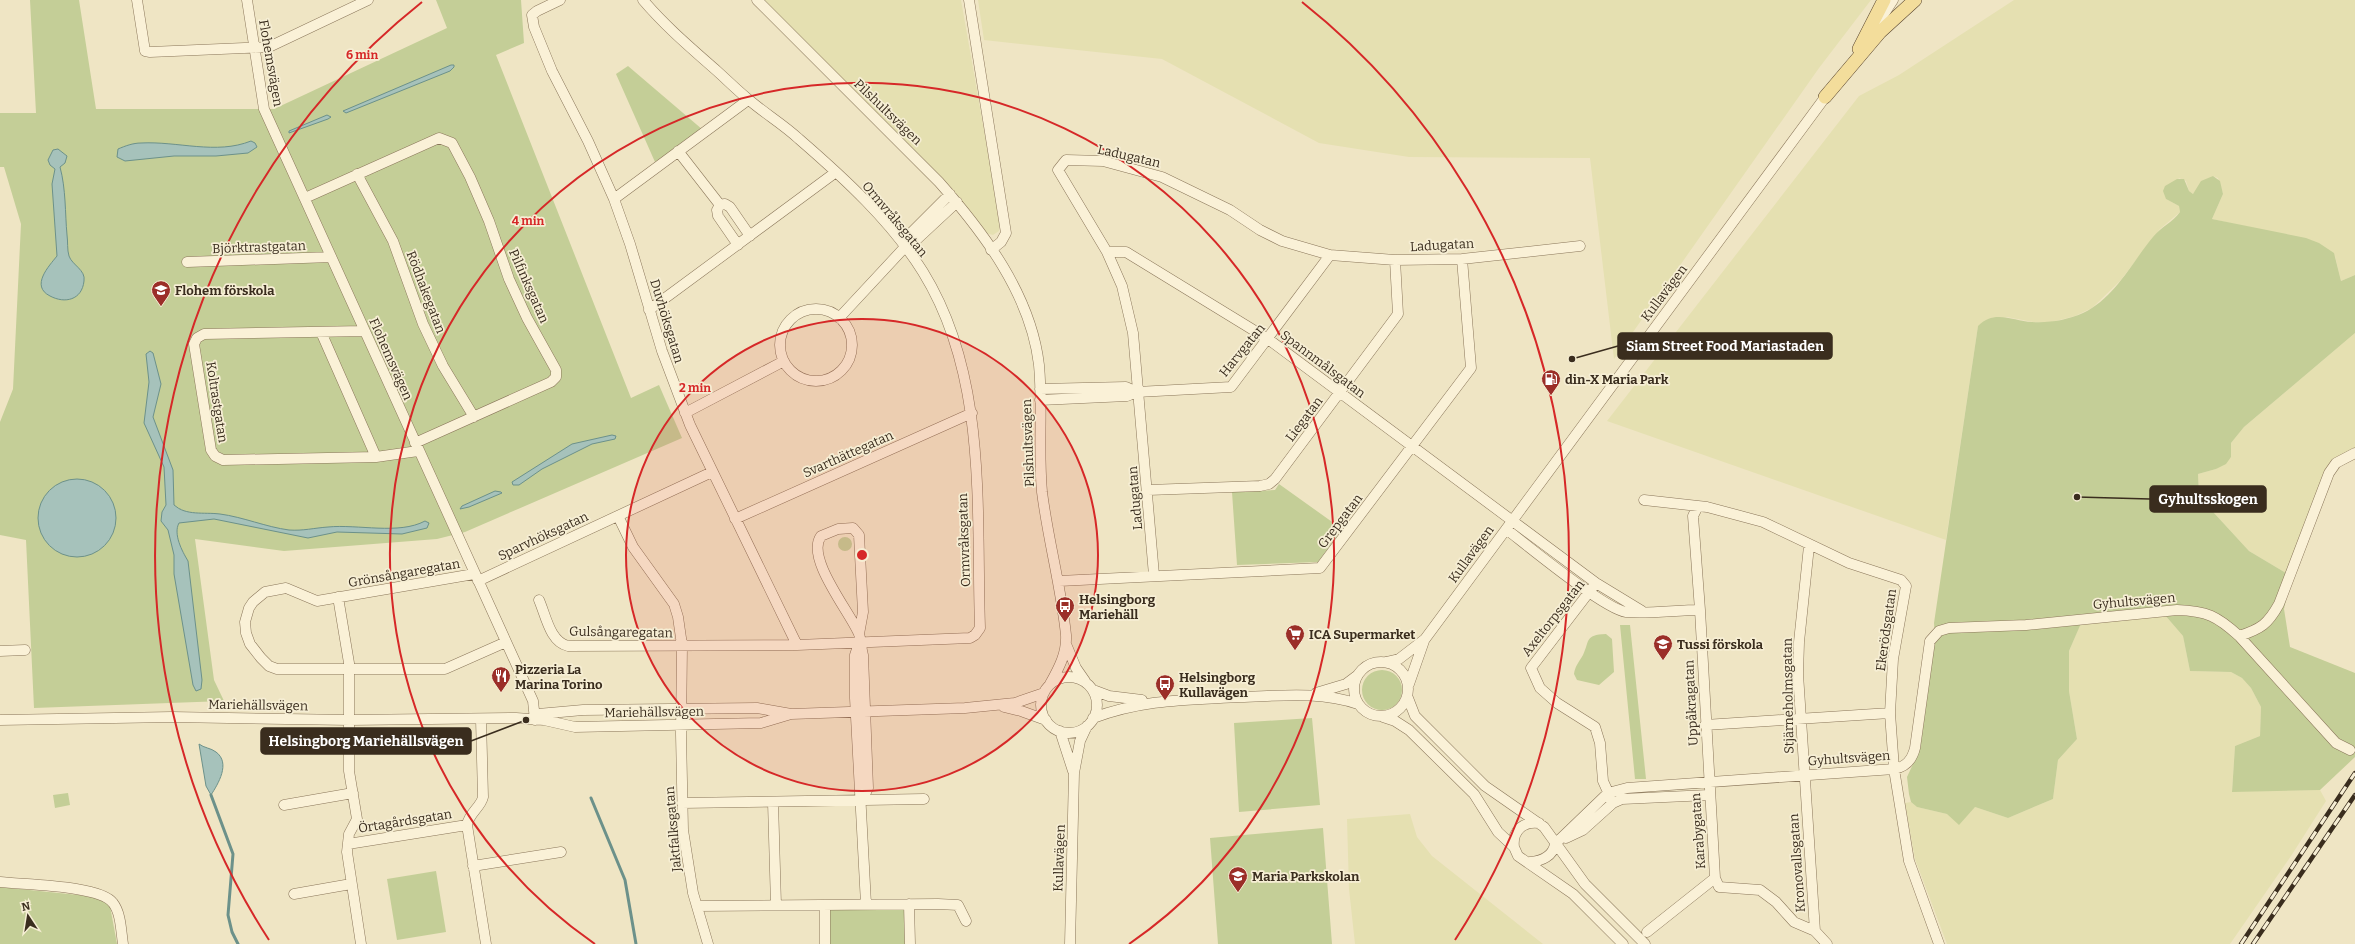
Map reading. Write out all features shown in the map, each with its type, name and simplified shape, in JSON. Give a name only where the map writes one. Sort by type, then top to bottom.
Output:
[{"type":"main road","points":[[1856,55],[1884,0]]},
{"type":"main road","points":[[1825,97],[1880,32],[1915,0]]},
{"type":"street","points":[[138,0],[145,51],[191,52],[254,48],[276,44],[368,0]]},
{"type":"street","name":"Flohemsvägen","points":[[247,0],[264,109],[416,447],[533,701],[535,717]]},
{"type":"street","name":"Duvhöksgatan","points":[[560,0],[537,11],[532,15],[532,20],[552,71],[591,148],[614,199],[630,244],[664,359],[685,413],[712,472],[796,644]]},
{"type":"street","name":"Ormvråksgatan","points":[[643,0],[687,45],[748,100],[788,128],[836,172],[905,247],[934,290],[952,331],[964,369],[972,413],[980,628],[976,635],[970,638],[859,638]]},
{"type":"street","name":"Pilshultsvägen","points":[[757,0],[954,198],[991,250],[1014,286],[1029,320],[1036,345],[1040,389],[1042,490],[1059,581],[1066,644],[1076,668],[1090,687]]},
{"type":"street","points":[[969,0],[1006,232],[1001,242],[991,250]]},
{"type":"street","name":"Kullavägen","points":[[1070,942],[1074,773],[1080,741],[1090,722],[1114,710],[1152,702],[1312,694],[1346,684],[1373,663],[1400,659],[1425,639],[1856,55],[1893,0]]},
{"type":"street","points":[[614,199],[748,100]]},
{"type":"street","name":"Pilfinksgatan","points":[[305,198],[439,138],[452,142],[470,177],[489,221],[509,280],[527,318],[556,370],[556,377],[551,382],[474,417],[416,447]]},
{"type":"street","points":[[678,151],[720,205]]},
{"type":"street","name":"Ladugatan","points":[[1154,575],[1148,490],[1137,392],[1133,333],[1122,286],[1106,252],[1058,170],[1066,160],[1076,159],[1103,161],[1162,177],[1230,210],[1260,230],[1282,241],[1330,255],[1395,260],[1462,259],[1580,246]]},
{"type":"street","points":[[649,310],[836,172]]},
{"type":"street","name":"Rödhakegatan","points":[[357,174],[393,241],[423,324],[443,366],[474,417]]},
{"type":"street","points":[[839,318],[905,247],[915,241],[954,198]]},
{"type":"street","points":[[720,205],[725,204],[730,207],[750,236]]},
{"type":"street","points":[[720,205],[717,208],[718,216],[738,245]]},
{"type":"street","name":"Spannmålsgatan","points":[[1106,252],[1126,252],[1268,339],[1512,520]]},
{"type":"street","name":"Harvgatan","points":[[1040,400],[1127,396],[1137,392],[1231,387],[1330,255]]},
{"type":"street","name":"Björktrastgatan","points":[[187,262],[331,257]]},
{"type":"street","name":"Grepgatan","points":[[1059,581],[1154,575],[1320,568],[1413,447],[1471,368],[1462,259]]},
{"type":"street","name":"Liegatan","points":[[1148,490],[1269,484],[1398,314],[1395,260]]},
{"type":"street","points":[[816,309],[829,312],[839,318],[851,336],[852,351],[846,365],[835,376],[821,381],[806,380],[793,373],[784,361],[780,343],[782,335],[791,319],[804,311],[816,309]]},
{"type":"street","name":"Koltrastgatan","points":[[364,331],[204,334],[197,338],[194,344],[211,450],[215,456],[223,460],[376,457],[416,447]]},
{"type":"street","points":[[321,332],[376,457]]},
{"type":"street","points":[[685,413],[784,361]]},
{"type":"street","name":"Harvgatan","points":[[1040,389],[1126,387],[1137,392]]},
{"type":"street","name":"Svarthättegatan","points":[[736,519],[972,413]]},
{"type":"street","points":[[2239,636],[2258,630],[2272,616],[2329,473],[2336,463],[2355,453]]},
{"type":"street","name":"Sparvhöksgatan","points":[[476,578],[618,516],[712,472]]},
{"type":"street","name":"Ekerödsgatan","points":[[1644,500],[1716,508],[1763,522],[1809,546],[1849,563],[1901,580],[1906,586],[1893,659],[1890,713],[1894,769],[1909,861],[1939,944]]},
{"type":"street","points":[[1506,529],[1609,605],[1626,612],[1700,610],[1692,516],[1698,506]]},
{"type":"street","points":[[618,516],[633,548],[674,604],[682,645],[681,710]]},
{"type":"street","points":[[1512,520],[1596,583],[1642,611]]},
{"type":"street","points":[[859,638],[863,612],[859,535],[853,528],[838,529],[821,536],[818,540],[818,556],[859,638],[863,655],[861,712],[868,788],[862,800],[866,904]]},
{"type":"street","name":"Stjärneholmsgatan","points":[[1803,775],[1800,719],[1799,642],[1809,546]]},
{"type":"street","name":"Grönsångaregatan","points":[[476,578],[315,601],[292,589],[271,589],[258,597],[250,605],[245,622],[246,633],[250,644],[260,658],[273,668],[349,670],[445,669],[506,642]]},
{"type":"street","name":"Axeltorpsgatan","points":[[1596,583],[1531,668],[1544,692],[1557,703],[1595,727],[1600,743],[1603,781],[1613,803]]},
{"type":"street","name":"Grönsångaregatan","points":[[338,597],[349,670],[350,720]]},
{"type":"street","name":"Gulsångaregatan","points":[[539,600],[555,639],[561,644],[682,645]]},
{"type":"street","name":"Uppåkragatan","points":[[1700,610],[1708,782]]},
{"type":"street","name":"Gyhultsvägen","points":[[1555,844],[1608,793],[1627,788],[1894,769],[1905,766],[1914,754],[1929,644],[1934,635],[1942,630],[2026,625],[2177,610],[2200,611],[2224,623],[2239,636],[2336,743],[2350,750]]},
{"type":"street","points":[[682,645],[796,644],[859,638]]},
{"type":"street","name":"Kullavägen","points":[[1408,698],[1408,684],[1425,639]]},
{"type":"street","name":"Pilshultsvägen","points":[[1047,688],[1061,664],[1066,644]]},
{"type":"street","points":[[0,651],[25,650]]},
{"type":"street","points":[[1386,662],[1403,672],[1408,684]]},
{"type":"street","points":[[1358,675],[1354,690],[1358,704]]},
{"type":"street","points":[[1068,677],[1080,679],[1090,687],[1097,706],[1090,722],[1073,732],[1060,731],[1046,720],[1041,708],[1047,688],[1060,678],[1068,677]]},
{"type":"street","name":"Kullavägen","points":[[1090,687],[1109,696],[1152,702]]},
{"type":"street","name":"Mariehällsvägen","points":[[535,717],[583,710],[757,708],[791,714],[998,706],[1020,702],[1047,688]]},
{"type":"street","name":"Kullavägen","points":[[1312,694],[1358,704],[1364,711],[1373,716],[1383,717],[1395,721],[1409,730],[1474,794],[1498,832],[1514,847]]},
{"type":"street","points":[[1383,717],[1398,711],[1408,698],[1416,716],[1485,786],[1539,823],[1549,832],[1555,844],[1585,884],[1645,944]]},
{"type":"street","name":"Mariehällsvägen","points":[[998,706],[1021,711],[1046,720]]},
{"type":"street","name":"Jaktfalksgatan","points":[[681,710],[682,804],[688,867],[708,944]]},
{"type":"street","points":[[1705,725],[1890,713]]},
{"type":"street","name":"Mariehällsvägen","points":[[0,720],[180,717],[350,720],[481,719],[516,718],[526,714],[575,726],[761,723],[791,714]]},
{"type":"street","name":"Örtagårdsgatan","points":[[481,719],[483,797],[482,802],[468,819],[467,825],[486,944]]},
{"type":"street","name":"Örtagårdsgatan","points":[[350,720],[349,771],[357,819],[349,834],[348,844],[351,884],[361,944]]},
{"type":"street","name":"Kullavägen","points":[[1060,731],[1074,773]]},
{"type":"street","name":"Kronovallsgatan","points":[[1803,775],[1815,930]]},
{"type":"street","name":"Karabygatan","points":[[1708,782],[1715,878],[1719,887],[1760,890],[1776,902],[1794,922],[1815,930]]},
{"type":"street","points":[[284,805],[353,793]]},
{"type":"street","points":[[1530,862],[1547,857],[1551,853],[1555,844],[1582,830],[1613,803],[1622,799],[1709,795]]},
{"type":"street","points":[[682,804],[924,799]]},
{"type":"street","points":[[774,802],[776,905]]},
{"type":"street","points":[[1539,823],[1531,822],[1519,828],[1513,840],[1518,856],[1530,862],[1573,894],[1623,944]]},
{"type":"street","name":"Örtagårdsgatan","points":[[348,844],[467,825]]},
{"type":"street","points":[[473,866],[561,852]]},
{"type":"street","points":[[1647,932],[1715,878]]},
{"type":"street","points":[[0,882],[85,890],[106,896],[117,910],[123,944]]},
{"type":"street","points":[[294,894],[351,884]]},
{"type":"street","points":[[697,906],[866,904],[958,905],[966,920]]},
{"type":"street","points":[[909,904],[910,944]]},
{"type":"street","points":[[825,905],[825,944]]},
{"type":"street","points":[[1815,930],[1827,944]]},
{"type":"shaded area","points":[[764,0],[961,0],[1000,221],[999,231],[993,235],[986,233],[960,198]]},
{"type":"shaded area","points":[[978,0],[1871,0],[1819,68],[1614,359],[1590,158],[1409,157],[1319,143],[1162,59],[984,40]]},
{"type":"shaded area","points":[[2014,0],[2355,0],[2355,275],[2341,281],[2335,256],[2313,241],[2212,219],[2223,194],[2218,178],[2213,176],[2193,194],[2189,191],[2186,181],[2179,178],[2166,199],[2179,206],[2180,212],[2160,229],[2120,281],[2092,308],[2075,316],[2052,322],[2033,322],[2007,317],[1978,326],[1946,540],[1607,421],[1859,96],[1899,75]]},
{"type":"shaded area","points":[[2355,333],[2355,450],[2329,466],[2291,576],[2249,551],[2203,501],[2199,494],[2198,474],[2216,469],[2231,457],[2231,443],[2244,427]]},
{"type":"shaded area","points":[[2164,614],[2183,636],[2190,671],[2231,672],[2242,678],[2251,688],[2261,707],[2260,736],[2235,746],[2232,791],[2320,790],[2326,801],[2291,856],[2230,944],[1947,944],[1915,859],[1905,803],[1911,802],[1917,807],[1947,814],[1975,807],[2008,818],[2053,799],[2058,760],[2077,739],[2069,691],[2069,651],[2082,620]]},
{"type":"shaded area","points":[[1410,814],[1417,837],[1432,856],[1543,944],[1355,944],[1349,889],[1347,819]]},
{"type":"green space","points":[[30,0],[79,0],[96,109],[274,109],[447,28],[436,0],[521,0],[524,43],[496,55],[631,398],[659,385],[682,438],[465,532],[437,539],[284,551],[195,539],[214,680],[224,701],[34,708],[26,540],[0,535],[0,422],[13,389],[21,224],[4,167],[0,167],[0,113],[36,113]]},
{"type":"green space","points":[[628,66],[703,130],[655,162],[616,74]]},
{"type":"green space","points":[[2213,176],[2220,181],[2223,194],[2212,219],[2306,238],[2319,243],[2334,253],[2341,281],[2355,275],[2355,333],[2244,427],[2231,443],[2231,457],[2226,464],[2216,469],[2198,474],[2199,494],[2203,501],[2249,551],[2291,576],[2284,609],[2290,647],[2355,673],[2355,757],[2320,790],[2232,792],[2235,746],[2260,736],[2261,707],[2251,688],[2242,678],[2231,672],[2190,671],[2183,636],[2164,614],[2082,621],[2069,651],[2069,691],[2077,739],[2058,760],[2053,799],[2008,818],[1975,807],[1959,825],[1947,814],[1917,807],[1911,802],[1907,777],[1920,749],[1935,639],[1934,623],[1978,326],[1984,321],[1997,317],[2032,322],[2045,322],[2071,318],[2094,306],[2114,289],[2156,233],[2174,219],[2180,212],[2179,206],[2166,199],[2163,191],[2165,186],[2177,179],[2184,179],[2189,191],[2193,194],[2201,181]]},
{"type":"green space","points":[[1279,484],[1342,529],[1318,562],[1237,565],[1232,492],[1275,490]]},
{"type":"green space","points":[[842,537],[848,537],[852,541],[852,547],[848,551],[842,551],[838,547],[838,541]]},
{"type":"green space","points":[[1620,625],[1630,625],[1646,779],[1635,779]]},
{"type":"green space","points":[[1606,634],[1612,639],[1614,672],[1599,685],[1577,680],[1574,674],[1577,664],[1583,655],[1589,640],[1591,637]]},
{"type":"green space","points":[[1386,670],[1393,673],[1399,679],[1402,690],[1401,698],[1393,707],[1386,710],[1378,710],[1371,707],[1363,698],[1362,686],[1365,679],[1374,671]]},
{"type":"green space","points":[[1312,718],[1320,805],[1239,812],[1234,723]]},
{"type":"green space","points":[[68,793],[70,805],[55,808],[53,795]]},
{"type":"green space","name":"Maria Parkskolan","points":[[1323,828],[1332,944],[1218,944],[1210,838]]},
{"type":"green space","points":[[436,871],[446,932],[397,940],[387,879]]},
{"type":"green space","points":[[0,887],[98,897],[110,906],[117,944],[0,944]]},
{"type":"green space","points":[[829,909],[905,909],[905,944],[829,944]]},
{"type":"water","points":[[454,65],[454,67],[450,71],[346,113],[343,111]]},
{"type":"water","points":[[327,115],[331,117],[289,133],[289,131]]},
{"type":"water","points":[[251,141],[255,143],[257,147],[248,153],[216,156],[174,156],[125,161],[117,157],[118,149],[138,143],[224,147]]},
{"type":"water","points":[[58,149],[67,156],[65,163],[60,167],[64,192],[68,254],[84,277],[83,287],[80,292],[72,299],[67,300],[61,300],[44,292],[41,282],[46,270],[57,256],[52,184],[55,169],[50,165],[48,160],[53,150]]},
{"type":"water","points":[[150,351],[153,353],[161,384],[153,417],[173,470],[174,505],[184,511],[229,515],[272,527],[289,530],[340,526],[391,528],[415,525],[425,521],[429,523],[427,528],[402,534],[337,532],[308,538],[214,519],[179,523],[177,527],[178,537],[188,561],[202,680],[201,689],[196,691],[193,685],[174,574],[174,555],[168,530],[161,521],[162,512],[166,505],[164,467],[144,423],[149,382],[146,354]]},
{"type":"water","points":[[612,435],[616,436],[615,439],[592,444],[542,469],[519,485],[513,485],[512,482],[572,444]]},
{"type":"water","points":[[77,479],[92,482],[105,490],[113,503],[116,518],[113,533],[105,546],[92,554],[77,557],[62,554],[49,546],[41,533],[38,518],[41,503],[49,490],[62,482]]},
{"type":"water","points":[[495,491],[502,493],[469,507],[460,509],[462,506]]},
{"type":"water","points":[[199,744],[216,752],[223,762],[222,774],[211,795],[206,786]]},
{"type":"waterway","points":[[211,795],[233,854],[228,915],[232,932],[238,944]]},
{"type":"waterway","points":[[591,798],[625,880],[636,944]]},
{"type":"railway","points":[[2241,944],[2355,773]]},
{"type":"railway","points":[[2253,944],[2355,795]]},
{"type":"place","name":"Flohem förskola","points":[[161,307]]},
{"type":"place","name":"Siam Street Food Mariastaden","points":[[1572,359]]},
{"type":"place","name":"din-X Maria Park","points":[[1551,396]]},
{"type":"place","name":"Gyhultsskogen","points":[[2077,497]]},
{"type":"place","name":"Helsingborg Mariehäll","points":[[1065,623]]},
{"type":"place","name":"ICA Supermarket","points":[[1295,651]]},
{"type":"place","name":"Tussi förskola","points":[[1663,661]]},
{"type":"place","name":"Pizzeria La Marina Torino","points":[[501,693]]},
{"type":"place","name":"Helsingborg Kullavägen","points":[[1165,701]]},
{"type":"place","name":"Helsingborg Mariehällsvägen","points":[[526,720]]},
{"type":"place","name":"Maria Parkskolan","points":[[1238,893]]}]
